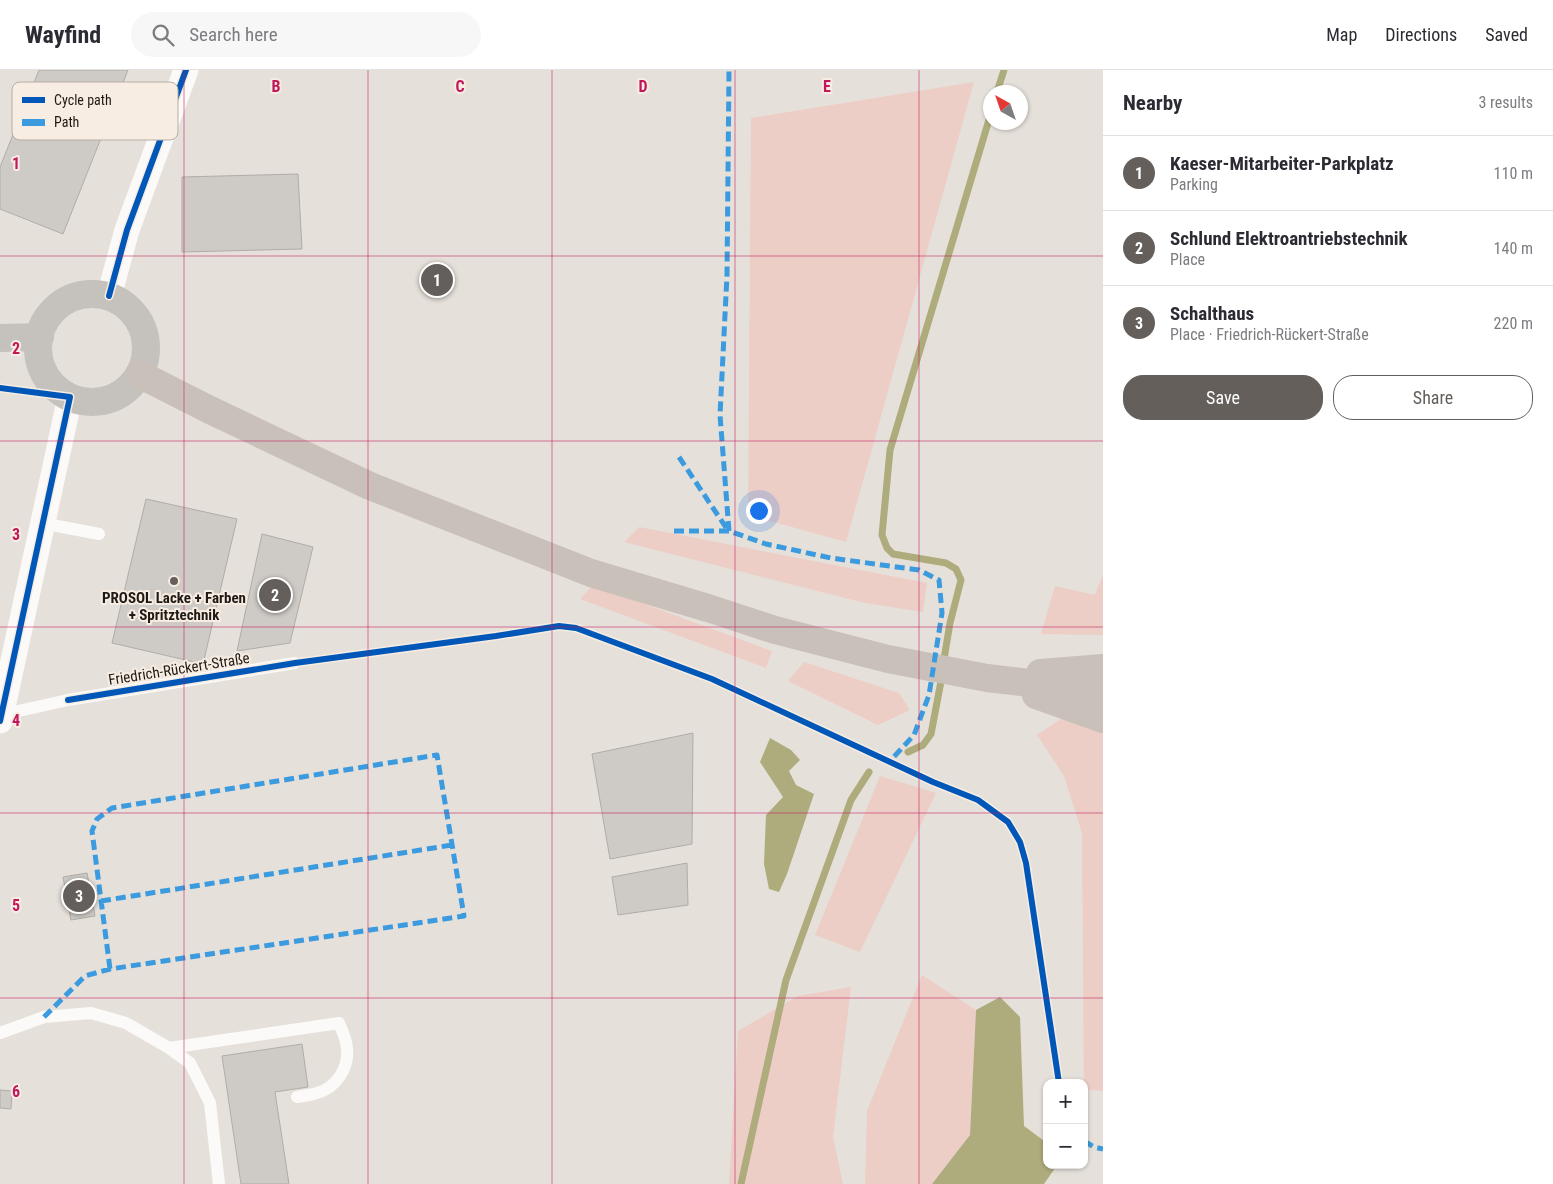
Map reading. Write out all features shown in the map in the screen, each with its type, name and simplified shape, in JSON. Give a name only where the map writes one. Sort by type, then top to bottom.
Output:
[{"type":"highway","points":[[139,374],[370,486],[591,573],[775,630],[888,659],[987,678],[1088,685]]},
{"type":"highway","points":[[987,678],[1088,685]]},
{"type":"highway","points":[[1088,685],[1103,719]]},
{"type":"main road","points":[[92,293],[110,296],[123,303],[134,313],[142,326],[146,337],[143,366],[131,386],[113,398],[101,401],[85,401],[70,397],[56,388],[42,367],[39,357],[40,337],[44,323],[53,310],[64,302],[78,296],[92,293]]},
{"type":"main road","points":[[0,338],[40,337]]},
{"type":"street","points":[[178,92],[186,70]]},
{"type":"street","points":[[110,296],[127,230],[160,140]]},
{"type":"street","name":"Friedrich-Rückert-Straße","points":[[1,718],[70,397]]},
{"type":"lane","points":[[42,523],[99,534]]},
{"type":"lane","name":"Friedrich-Rückert-Straße","points":[[1,718],[68,700],[295,663]]},
{"type":"lane","points":[[0,1033],[44,1017],[91,1013],[126,1024],[169,1048],[190,1063],[210,1103],[219,1184]]},
{"type":"lane","points":[[169,1048],[339,1022],[347,1048],[346,1066],[330,1088],[318,1093],[298,1097]]},
{"type":"shaded area","points":[[974,82],[846,542],[748,515],[751,118]]},
{"type":"shaded area","points":[[639,527],[927,583],[923,612],[865,603],[624,542]]},
{"type":"shaded area","points":[[1103,574],[1103,635],[1041,634],[1055,586],[1095,595]]},
{"type":"shaded area","points":[[593,585],[772,651],[766,668],[580,599]]},
{"type":"shaded area","points":[[804,662],[899,693],[910,710],[878,725],[788,681]]},
{"type":"shaded area","points":[[1068,714],[1103,731],[1103,1091],[1088,1089],[1088,1079],[1084,1079],[1082,833],[1064,776],[1037,735]]},
{"type":"shaded area","points":[[770,738],[791,750],[800,760],[789,771],[796,785],[814,794],[779,892],[769,889],[764,864],[766,815],[783,797],[760,762]]},
{"type":"shaded area","points":[[880,776],[936,793],[860,952],[815,935]]},
{"type":"shaded area","points":[[922,975],[976,1010],[970,1135],[932,1184],[865,1184],[867,1111]]},
{"type":"shaded area","points":[[851,987],[833,1137],[843,1184],[729,1184],[738,1031],[798,996]]},
{"type":"shaded area","points":[[1000,997],[1020,1017],[1024,1126],[1043,1140],[1043,1169],[1054,1169],[1044,1184],[932,1184],[970,1135],[976,1010]]},
{"type":"building","points":[[39,70],[128,70],[123,82],[34,82]]},
{"type":"building","points":[[12,137],[12,140],[100,140],[63,234],[0,209],[0,167]]},
{"type":"building","points":[[298,174],[302,249],[182,252],[182,177]]},
{"type":"building","name":"PROSOL Lacke + Farben + Spritztechnik","points":[[146,499],[237,519],[203,664],[112,643]]},
{"type":"building","points":[[262,534],[313,547],[290,643],[237,651]]},
{"type":"building","points":[[693,733],[692,844],[610,859],[592,754]]},
{"type":"building","points":[[687,863],[688,905],[618,915],[612,877]]},
{"type":"building","points":[[87,873],[95,916],[71,920],[63,877]]},
{"type":"building","points":[[302,1044],[308,1087],[275,1092],[289,1184],[241,1184],[222,1056]]},
{"type":"building","points":[[0,1090],[12,1091],[11,1109],[0,1108]]},
{"type":"waterway","points":[[999,85],[1004,70]]},
{"type":"waterway","points":[[943,665],[950,623],[961,580],[956,569],[946,563],[893,554],[887,548],[882,535],[890,450],[986,130]]},
{"type":"waterway","points":[[908,752],[923,745],[931,734],[942,676]]},
{"type":"waterway","points":[[741,1184],[786,980],[851,800],[869,772]]},
{"type":"marked path","points":[[729,70],[727,275],[720,415],[729,531]]},
{"type":"marked path","points":[[679,457],[727,529]]},
{"type":"marked path","points":[[674,531],[729,531],[766,544],[831,558],[919,570],[939,580],[942,613],[929,695],[914,735],[890,761]]},
{"type":"marked path","points":[[44,1017],[85,976],[110,969],[464,916],[437,755],[112,808],[97,819],[92,831],[110,969]]},
{"type":"marked path","points":[[101,901],[452,845]]},
{"type":"marked path","points":[[1088,1143],[1103,1149]]},
{"type":"cycle path","points":[[178,92],[186,70]]},
{"type":"cycle path","points":[[109,296],[127,230],[160,140]]},
{"type":"cycle path","points":[[0,388],[70,397],[0,721]]},
{"type":"cycle path","points":[[68,700],[295,663],[559,626],[576,628],[712,679],[933,782],[978,800],[1008,822],[1020,842],[1026,863],[1058,1079]]},
{"type":"place","name":"Kaeser-Mitarbeiter-Parkplatz","points":[[437,280]]},
{"type":"place","name":"PROSOL Lacke + Farben + Spritztechnik","points":[[174,581]]},
{"type":"place","name":"Schlund Elektroantriebstechnik","points":[[275,595]]},
{"type":"place","name":"Schalthaus","points":[[79,896]]}]
